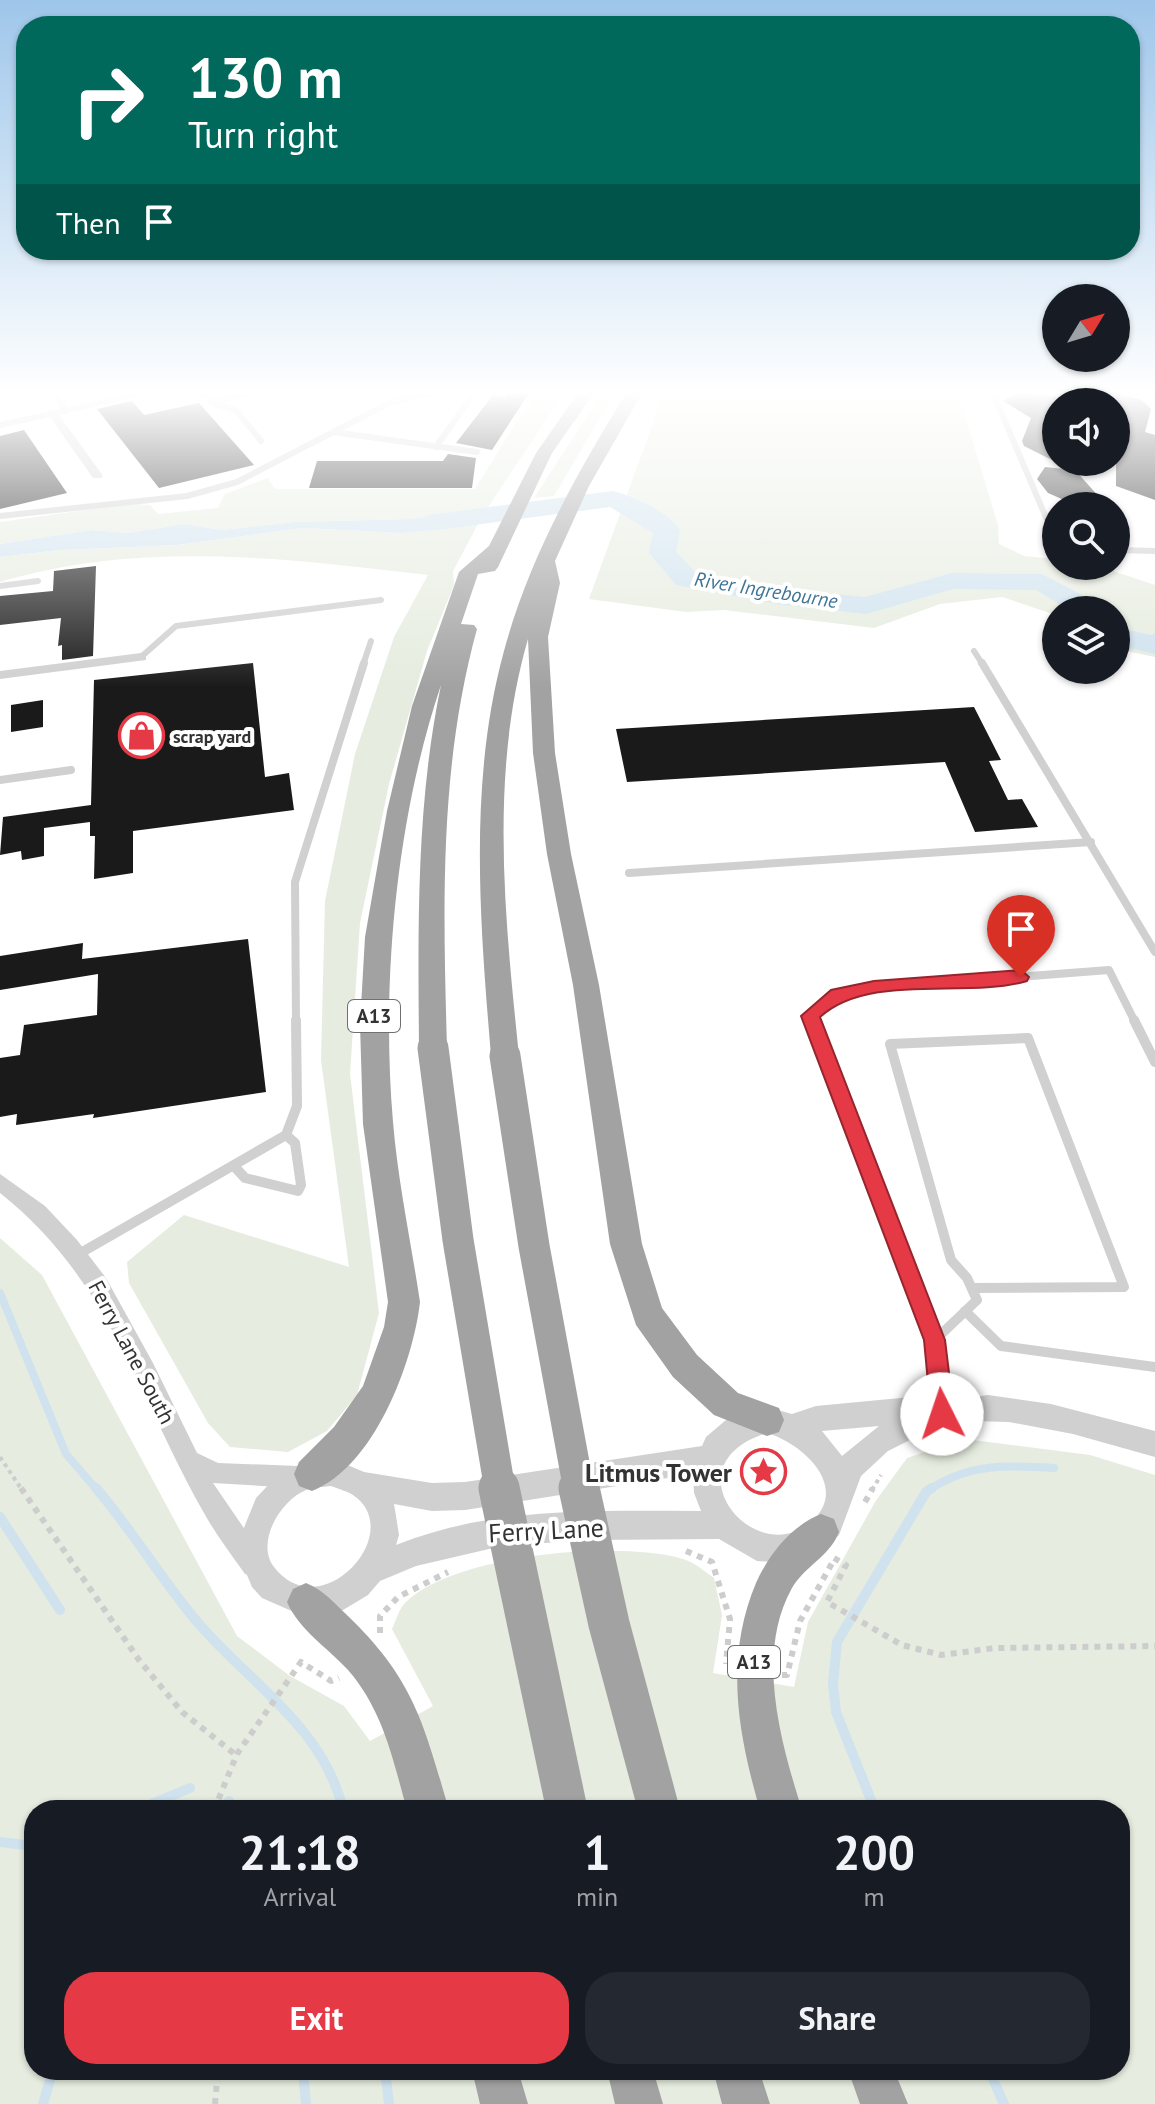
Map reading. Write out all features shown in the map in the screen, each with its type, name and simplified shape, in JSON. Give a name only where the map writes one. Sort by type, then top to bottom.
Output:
[{"type":"highway","name":"A13","points":[[522,491],[496,546],[461,647],[438,770],[431,891],[433,1048],[451,1205],[484,1418],[539,1691],[565,1800]]},
{"type":"highway","points":[[575,491],[548,552],[514,652],[497,763],[494,897],[505,1056],[522,1180],[578,1489],[656,1800]]},
{"type":"highway","name":"A13","points":[[308,1475],[338,1452],[364,1416],[384,1381],[403,1326],[404,1302],[378,1124],[374,1024],[378,937],[399,811],[423,706],[469,572],[496,546]]},
{"type":"highway","points":[[548,552],[550,583],[538,637],[544,753],[559,854],[586,985],[626,1244],[648,1315],[666,1342],[717,1397],[738,1410],[767,1420]]},
{"type":"highway","name":"A13","points":[[778,1800],[757,1715],[755,1645],[779,1574],[832,1545]]},
{"type":"highway","points":[[306,1602],[363,1658],[401,1715],[425,1800]]},
{"type":"highway","points":[[498,2080],[504,2104]]},
{"type":"highway","points":[[633,2080],[639,2104]]},
{"type":"highway","points":[[739,2080],[746,2104]]},
{"type":"highway","points":[[875,2080],[884,2104]]},
{"type":"street","points":[[0,675],[141,657]]},
{"type":"street","name":"Ferry Lane South","points":[[0,1182],[23,1197],[97,1281],[210,1503],[268,1583]]},
{"type":"street","points":[[851,1501],[849,1468],[880,1440],[903,1426],[942,1414],[986,1407],[1155,1444]]},
{"type":"street","points":[[795,1426],[816,1419],[911,1410],[942,1414]]},
{"type":"street","points":[[767,1420],[795,1426],[814,1438],[828,1455],[851,1501],[833,1516],[832,1545],[805,1544],[784,1549],[762,1547],[742,1539],[724,1525],[707,1492],[709,1458],[718,1442],[731,1429],[767,1420]]},
{"type":"street","name":"Ferry Lane","points":[[366,1485],[432,1497],[465,1496],[709,1458]]},
{"type":"street","points":[[188,1460],[217,1474],[308,1475],[350,1476],[366,1485],[377,1498],[386,1532],[374,1568],[344,1595],[306,1602],[285,1596],[268,1583],[257,1566],[254,1545],[258,1523],[268,1503],[284,1487],[308,1475]]},
{"type":"street","name":"Ferry Lane","points":[[374,1568],[428,1544],[470,1535],[562,1526],[724,1525]]},
{"type":"lane","points":[[0,516],[58,507],[187,496],[204,491]]},
{"type":"lane","points":[[1130,550],[1155,551]]},
{"type":"lane","points":[[0,586],[38,581]]},
{"type":"lane","points":[[141,657],[165,633],[185,624],[381,600]]},
{"type":"lane","points":[[77,1255],[286,1135],[297,1106],[295,882],[371,641]]},
{"type":"lane","points":[[974,651],[1155,952]]},
{"type":"lane","points":[[0,780],[71,770]]},
{"type":"lane","points":[[629,873],[1091,842]]},
{"type":"lane","points":[[942,1414],[935,1340],[814,1034],[810,1016],[817,1006],[831,997],[874,988],[1109,970],[1155,1062]]},
{"type":"lane","points":[[935,1340],[977,1300],[973,1288],[969,1276],[951,1260],[890,1044],[1028,1038],[1124,1287],[973,1288]]},
{"type":"lane","points":[[234,1166],[245,1178],[298,1191],[301,1185],[295,1143],[286,1135]]},
{"type":"lane","points":[[965,1311],[1001,1346],[1155,1367]]},
{"type":"path","points":[[0,1457],[139,1660],[182,1712],[236,1755]]},
{"type":"path","points":[[851,1501],[885,1470]]},
{"type":"path","points":[[832,1545],[846,1565],[827,1602],[902,1645],[941,1655],[995,1648],[1155,1646]]},
{"type":"path","points":[[787,1675],[800,1621],[832,1545]]},
{"type":"path","points":[[215,1800],[216,1790],[236,1755],[301,1662],[331,1681],[337,1676]]},
{"type":"path","points":[[215,2104],[217,2080]]},
{"type":"shaded area","points":[[233,491],[499,491],[487,509],[409,519],[295,522],[222,530],[184,524],[128,533],[92,530],[0,544],[0,522],[129,504],[150,505],[158,514],[218,508],[225,494]]},
{"type":"shaded area","points":[[538,491],[557,491],[554,496],[534,498]]},
{"type":"shaded area","points":[[628,491],[988,491],[998,525],[999,544],[1024,556],[1042,558],[1042,580],[1130,580],[1130,577],[1155,585],[1155,657],[1130,652],[1130,596],[1042,596],[1042,610],[1002,597],[940,604],[874,628],[724,610],[686,612],[589,599]]},
{"type":"shaded area","points":[[478,524],[453,571],[454,585],[427,651],[389,784],[360,923],[350,1074],[379,1313],[357,1395],[327,1431],[288,1452],[230,1447],[208,1423],[129,1283],[127,1262],[184,1215],[349,1267],[321,1060],[325,901],[355,754],[394,637],[428,575],[321,563],[213,556],[106,561],[53,569],[0,582],[0,557],[60,550],[177,545],[302,528],[402,533]]},
{"type":"shaded area","points":[[0,1238],[42,1275],[237,1636],[290,1676],[344,1706],[370,1741],[433,1706],[392,1629],[406,1602],[429,1586],[461,1572],[539,1555],[580,1552],[655,1553],[687,1560],[714,1578],[722,1615],[713,1673],[794,1687],[808,1622],[875,1502],[907,1458],[964,1439],[1090,1455],[1155,1475],[1155,2104],[0,2104]]},
{"type":"water","points":[[487,509],[478,524],[402,533],[302,528],[177,545],[60,550],[0,557],[0,544],[92,530],[128,533],[184,524],[222,530],[295,522],[409,519]]},
{"type":"building","points":[[0,491],[67,493],[0,509]]},
{"type":"building","points":[[1130,491],[1155,491],[1155,500]]},
{"type":"building","points":[[96,566],[93,656],[62,660],[62,645],[58,646],[61,618],[0,625],[0,596],[53,591],[54,571]]},
{"type":"building","points":[[253,663],[265,777],[289,773],[294,810],[133,831],[133,873],[94,879],[95,836],[90,836],[90,822],[44,828],[44,856],[22,860],[21,851],[0,855],[3,817],[91,805],[94,680]]},
{"type":"building","points":[[43,700],[43,727],[11,732],[11,705]]},
{"type":"building","points":[[974,707],[1001,760],[989,761],[1008,800],[1022,799],[1038,827],[975,832],[945,762],[627,782],[616,729]]},
{"type":"building","points":[[248,939],[266,1092],[93,1118],[94,1114],[16,1125],[17,1114],[0,1117],[0,1058],[20,1055],[24,1025],[97,1015],[98,974],[0,990],[0,956],[83,943],[82,959]]},
{"type":"waterway","name":"River Ingrebourne","points":[[428,523],[613,499],[634,508],[667,530],[662,553],[686,579],[784,597],[866,606],[952,581],[1042,582],[1066,596]]},
{"type":"waterway","points":[[1140,642],[1155,636]]},
{"type":"waterway","name":"River Ingrebourne","points":[[1130,639],[1155,645]]},
{"type":"waterway","points":[[0,1293],[66,1454],[97,1490]]},
{"type":"waterway","points":[[929,1490],[974,1470],[1021,1466],[1054,1468]]},
{"type":"waterway","points":[[96,1488],[199,1624],[303,1731],[334,1781],[340,1800]]},
{"type":"waterway","points":[[871,1800],[836,1712],[833,1684],[837,1642],[929,1490]]},
{"type":"waterway","points":[[0,1517],[60,1610]]},
{"type":"waterway","points":[[161,1800],[190,1788]]},
{"type":"waterway","points":[[0,1842],[24,1845]]},
{"type":"waterway","points":[[43,2104],[50,2080]]},
{"type":"waterway","points":[[304,2080],[306,2104]]},
{"type":"waterway","points":[[386,2080],[389,2104]]},
{"type":"waterway","points":[[993,2080],[1004,2104]]},
{"type":"place","name":"scrap yard","points":[[142,736]]},
{"type":"place","name":"Litmus Tower","points":[[763,1472]]},
{"type":"route","points":[[942,1414],[935,1340],[814,1034],[810,1016],[817,1006],[831,997],[874,988],[1021,977]]}]
